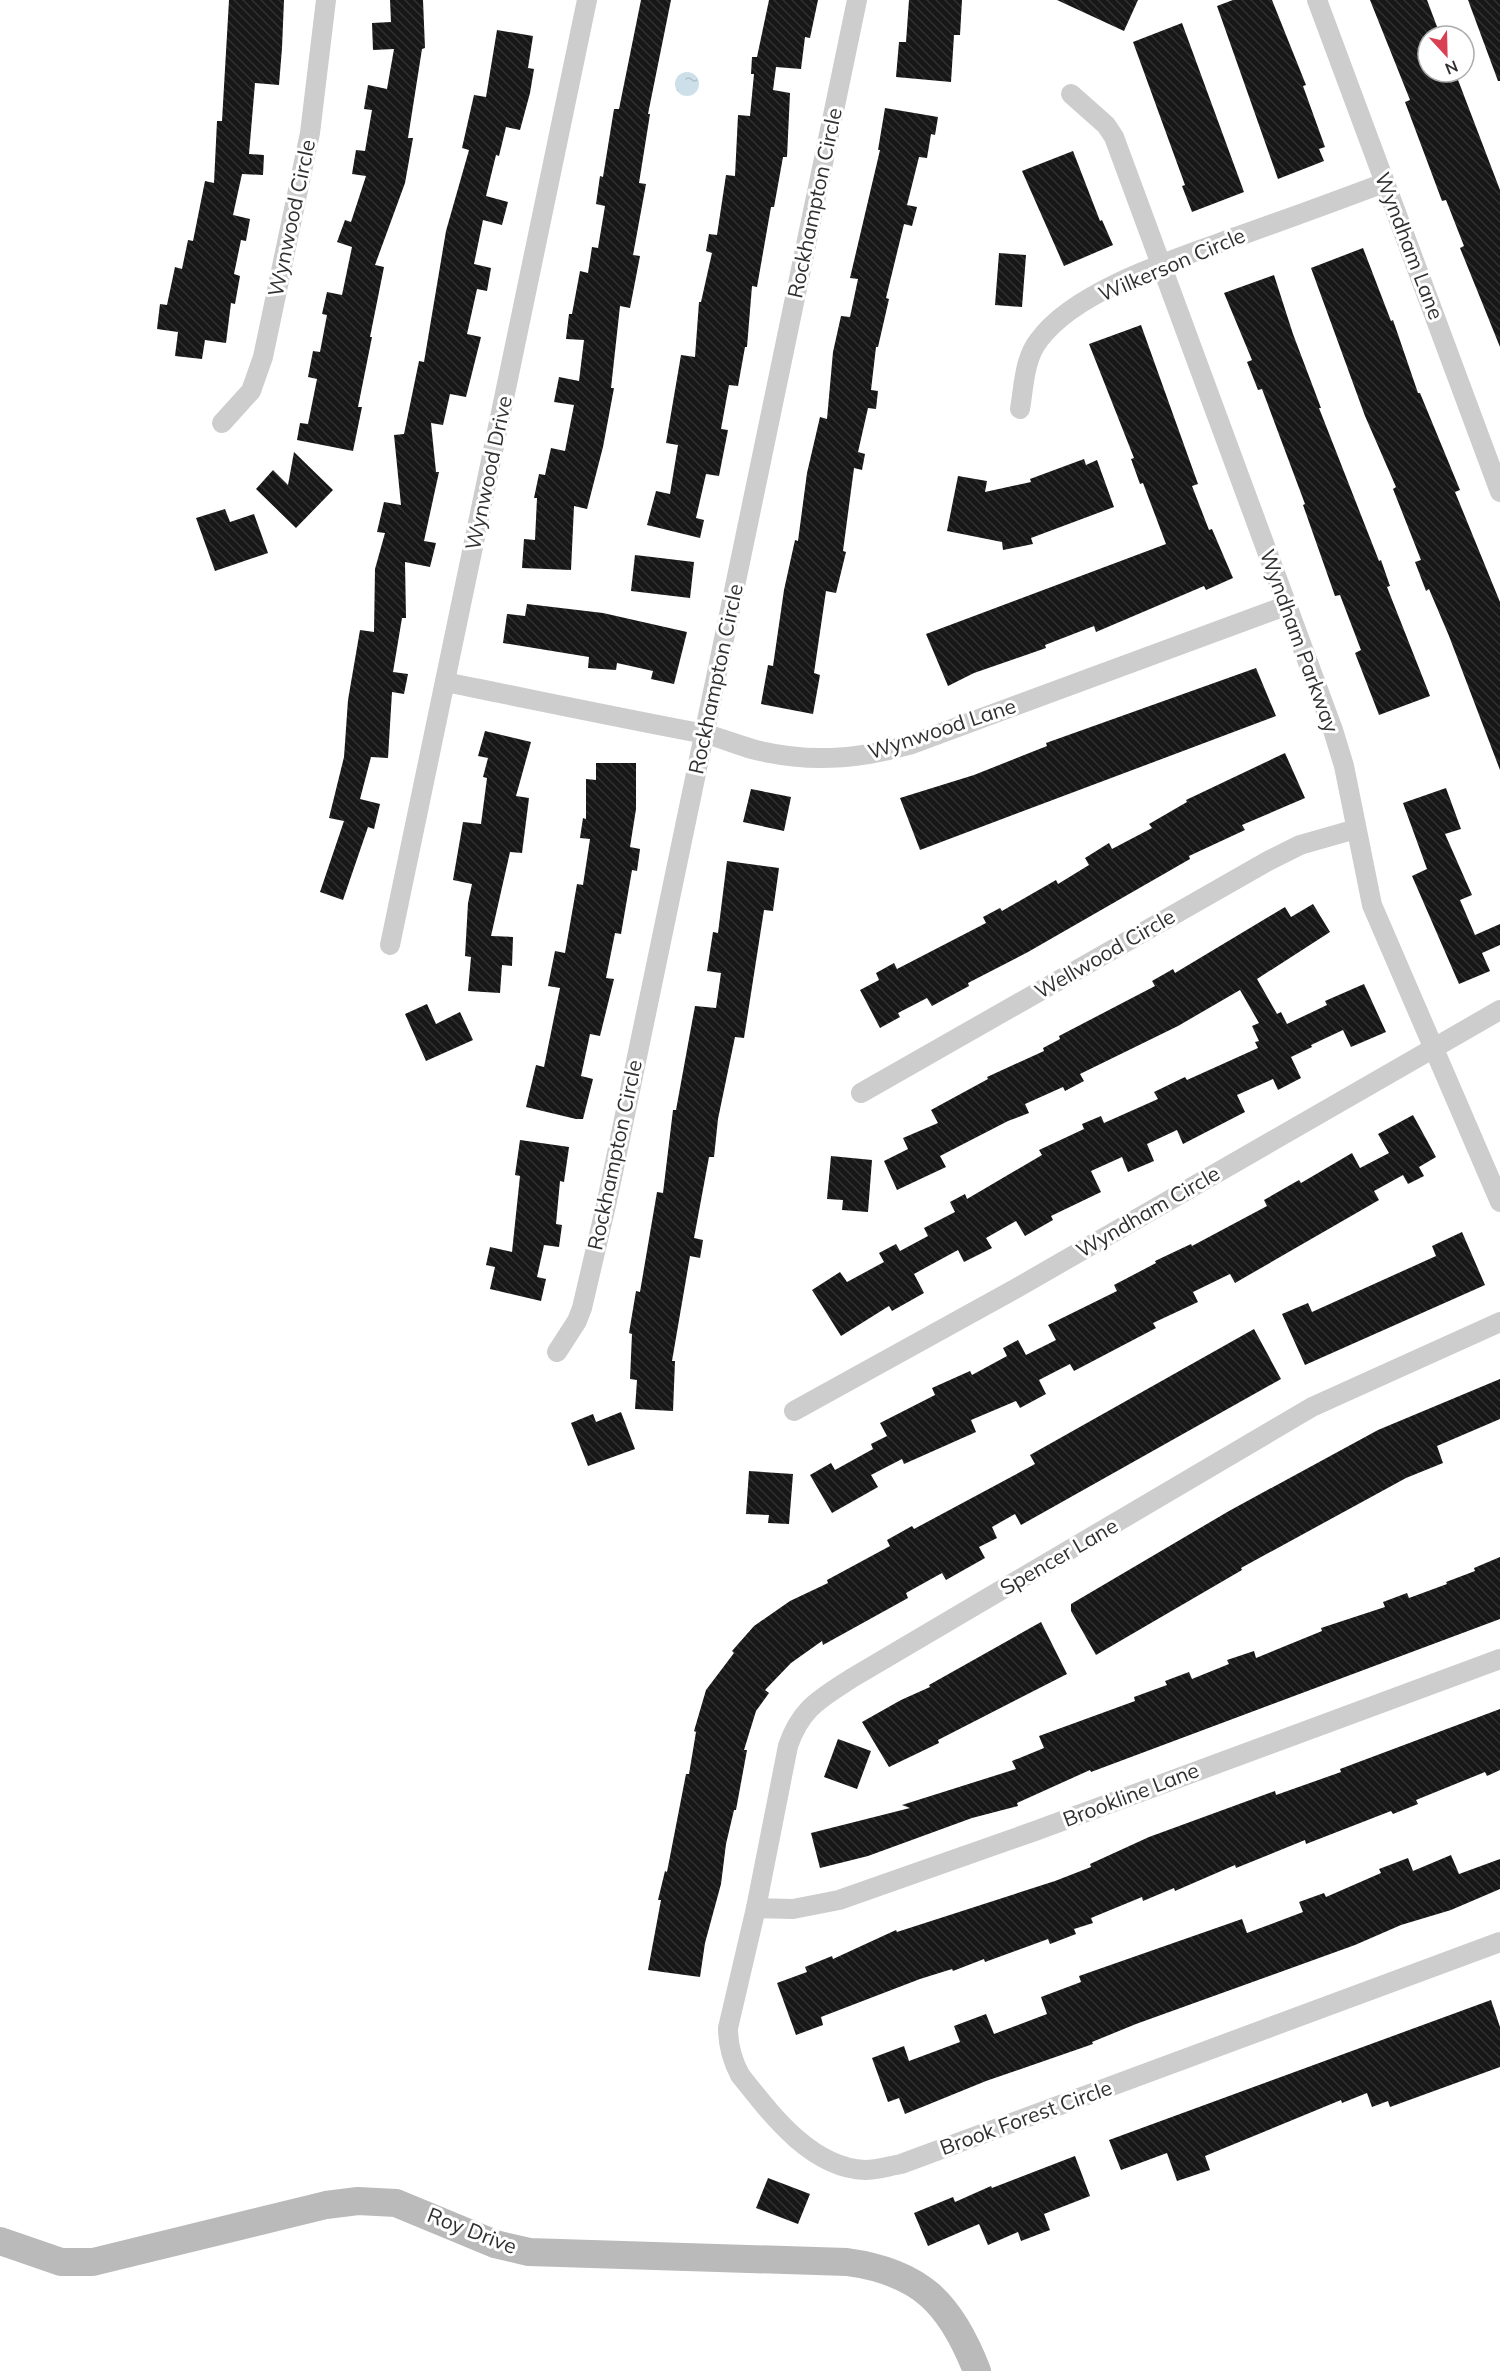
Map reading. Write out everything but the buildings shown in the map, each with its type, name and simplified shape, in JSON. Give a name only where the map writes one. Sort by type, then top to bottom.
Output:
[{"type":"street","name":"Wynwood Circle","points":[[222,423],[251,391],[263,357],[310,133],[326,0]]},
{"type":"street","name":"Wynwood Drive","points":[[390,945],[586,0]]},
{"type":"street","name":"Rockhampton Circle","points":[[557,1352],[577,1322],[585,1297],[705,734],[857,0]]},
{"type":"street","name":"Wyndham Lane","points":[[1317,0],[1500,492]]},
{"type":"street","name":"Wyndham Parkway","points":[[1071,94],[1106,125],[1114,137],[1285,606],[1333,730],[1344,766],[1372,905],[1500,1202]]},
{"type":"street","name":"Wilkerson Circle","points":[[1020,409],[1032,352],[1045,331],[1084,302],[1161,265],[1384,183]]},
{"type":"street","name":"Wynwood Lane","points":[[445,682],[705,734],[753,749],[791,756],[831,759],[880,753],[909,745],[1285,606]]},
{"type":"street","name":"Wellwood Circle","points":[[861,1093],[1268,861],[1300,845],[1356,830]]},
{"type":"street","name":"Wyndham Circle","points":[[794,1411],[1015,1289],[1500,1010]]},
{"type":"street","name":"Spencer Lane","points":[[756,1908],[788,1746],[796,1724],[818,1700],[1312,1407],[1500,1322]]},
{"type":"street","name":"Brookline Lane","points":[[756,1908],[793,1909],[839,1900],[1035,1831],[1500,1659]]},
{"type":"street","name":"Brook Forest Circle","points":[[756,1908],[728,2028],[734,2063],[759,2099],[800,2141],[824,2160],[866,2170],[901,2164],[1500,1942]]},
{"type":"street","name":"Roy Drive","points":[[0,2241],[61,2262],[93,2262],[326,2205],[375,2201],[396,2203],[495,2244],[529,2252],[800,2259],[871,2265],[902,2277],[939,2303],[955,2322],[977,2371]]},
{"type":"water","points":[[687,72],[695,76],[699,84],[695,92],[687,96],[679,92],[675,84],[679,76]]}]
